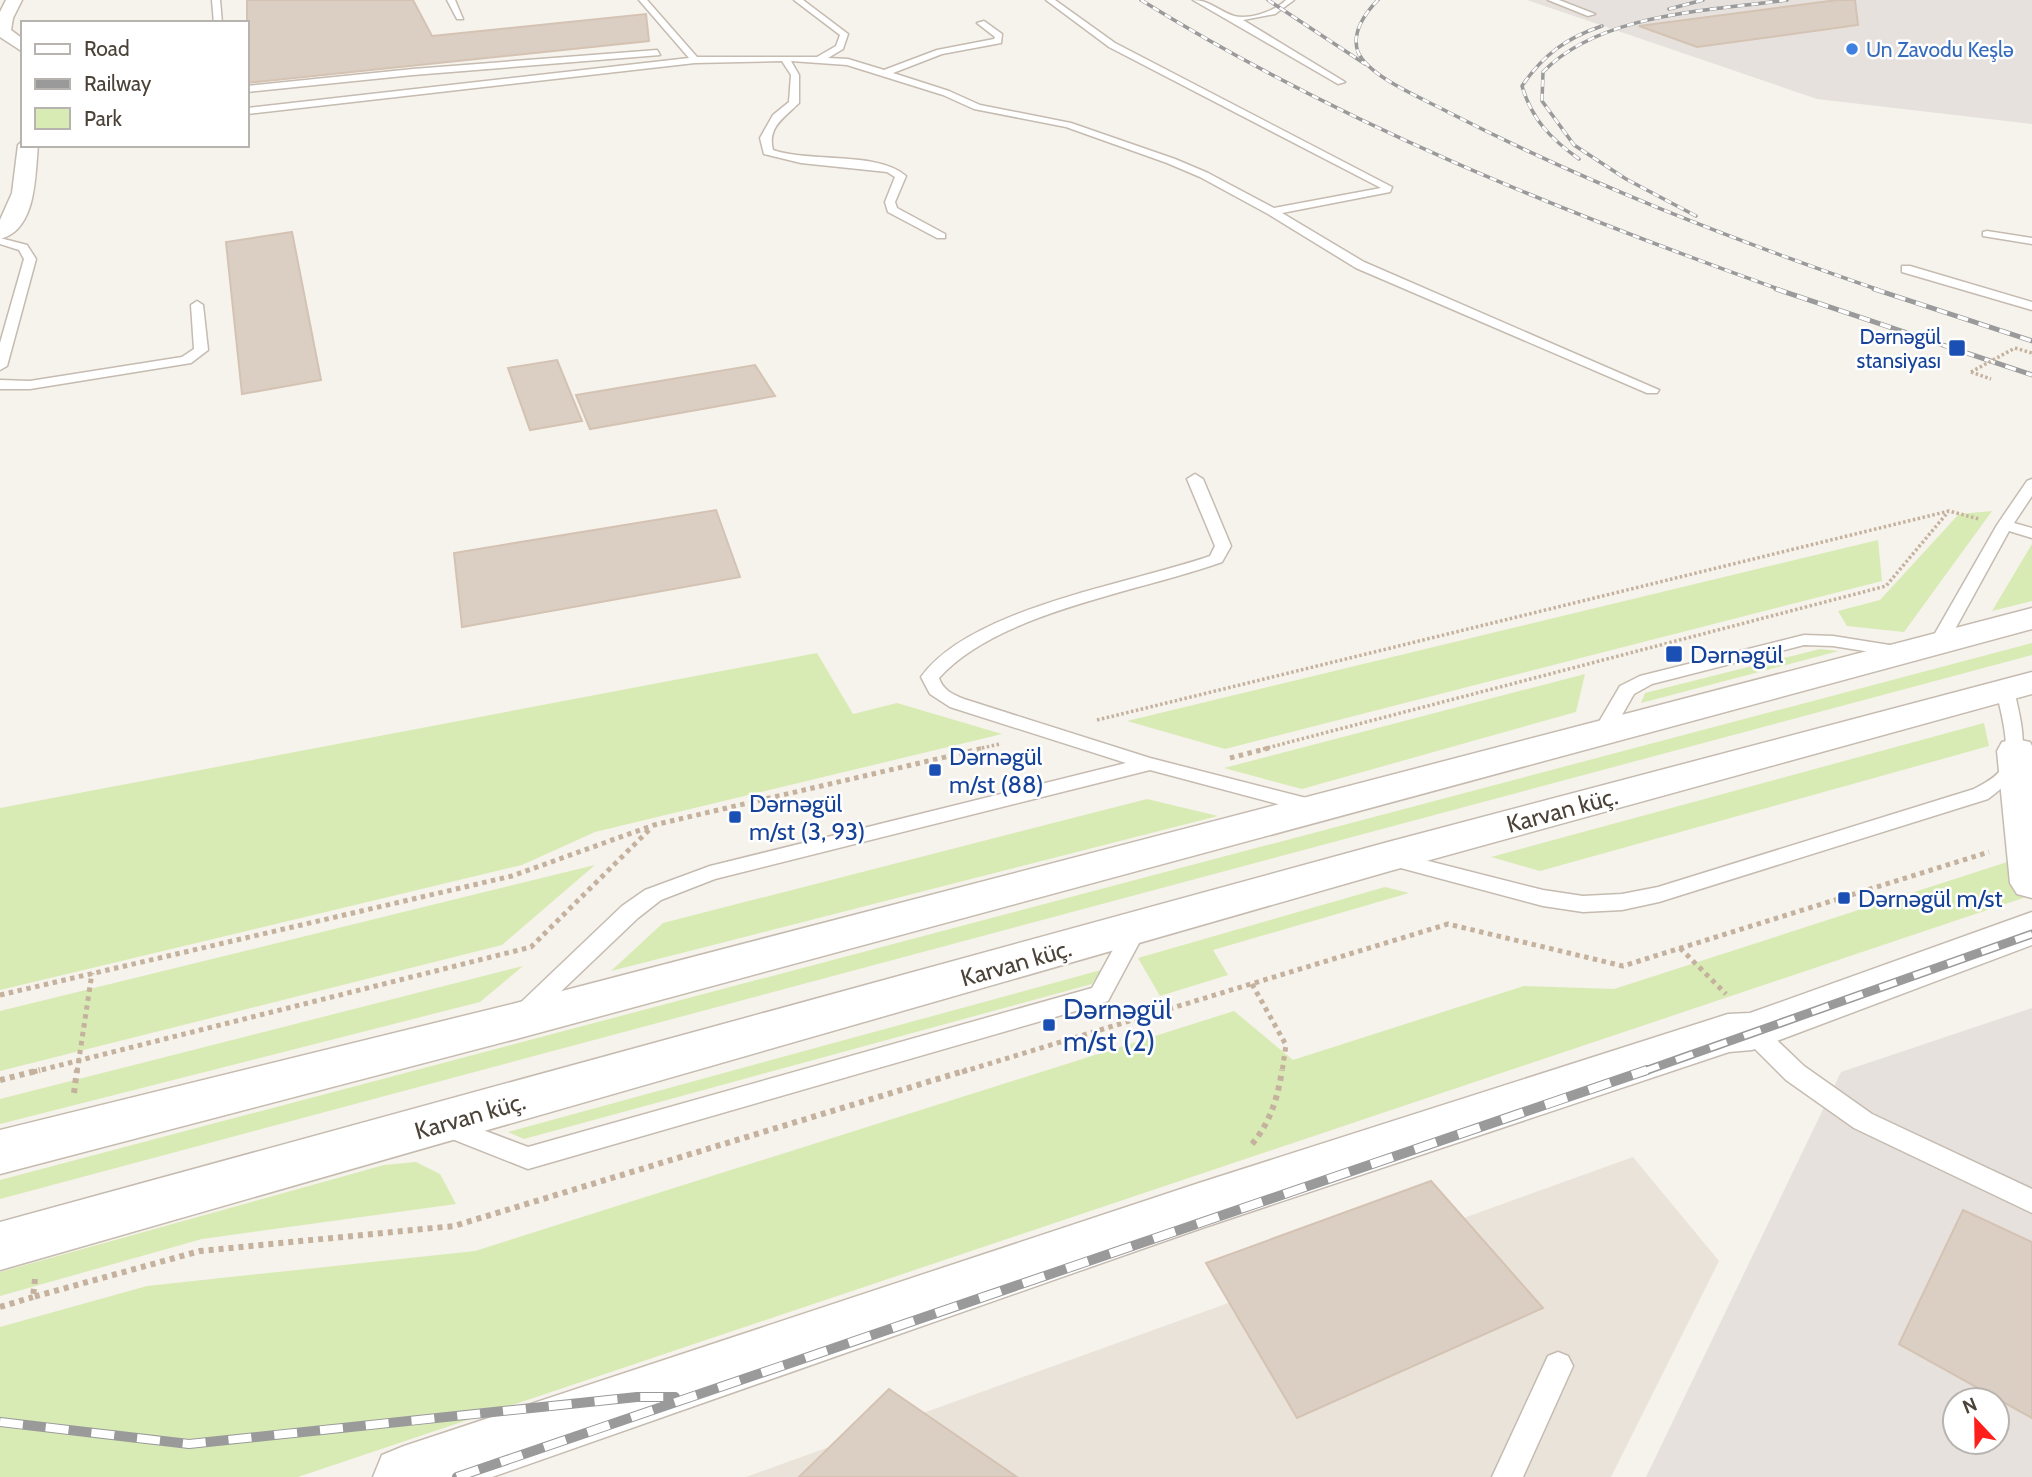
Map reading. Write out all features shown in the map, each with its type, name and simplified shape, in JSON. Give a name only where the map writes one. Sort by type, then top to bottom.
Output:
[{"type":"street","points":[[14,0],[5,18],[3,31],[21,45]]},
{"type":"street","points":[[0,232],[12,222],[18,209],[28,147]]},
{"type":"street","points":[[0,1152],[516,1021],[2032,618]]},
{"type":"street","name":"Karvan küç.","points":[[0,1247],[1388,858],[2019,686]]},
{"type":"street","points":[[2016,751],[2032,883]]},
{"type":"street","points":[[404,1477],[1212,1201],[1728,1033],[1756,1029],[2032,928]]},
{"type":"lane","points":[[216,0],[218,21]]},
{"type":"lane","points":[[452,0],[460,17]]},
{"type":"lane","points":[[643,0],[695,60]]},
{"type":"lane","points":[[798,0],[822,15],[844,34],[840,47],[820,60]]},
{"type":"lane","points":[[1050,0],[1112,44],[1387,187],[1386,190],[1371,194],[1272,212]]},
{"type":"lane","points":[[1197,0],[1235,19],[1341,82]]},
{"type":"lane","points":[[1235,19],[1276,12],[1283,9],[1290,0]]},
{"type":"lane","points":[[1552,0],[1591,14]]},
{"type":"lane","points":[[885,73],[940,52],[998,41],[999,36],[981,23]]},
{"type":"lane","points":[[674,51],[687,51]]},
{"type":"lane","points":[[248,89],[662,52]]},
{"type":"lane","points":[[785,58],[795,75],[794,103],[776,117],[765,138],[768,152],[784,159],[875,165],[894,170],[901,176],[890,202],[892,210],[942,236]]},
{"type":"lane","points":[[248,111],[695,60],[785,58],[848,62],[977,107],[1068,125],[1160,157],[1204,175],[1360,265],[1652,390]]},
{"type":"lane","points":[[1987,234],[2032,241]]},
{"type":"lane","points":[[0,241],[23,246],[30,259],[0,366]]},
{"type":"lane","points":[[1906,269],[2032,306]]},
{"type":"lane","points":[[0,384],[30,386],[186,360],[201,349],[197,305]]},
{"type":"lane","points":[[1195,479],[1223,546],[1216,559],[1016,621],[951,653],[936,665],[930,677],[932,687],[942,697],[957,703],[1150,764],[1315,807]]},
{"type":"lane","points":[[1939,642],[2032,484]]},
{"type":"lane","points":[[2005,526],[2032,533]]},
{"type":"lane","points":[[1388,858],[1543,898],[1584,904],[1622,902],[1659,894],[1982,794],[2000,783],[2013,769],[2019,686]]},
{"type":"lane","points":[[516,1021],[630,912],[653,895],[680,883],[710,873],[1150,764]]},
{"type":"lane","points":[[1756,1029],[1794,1073],[1863,1121],[2032,1202]]},
{"type":"lane","points":[[1507,1477],[1558,1366]]},
{"type":"path","points":[[1991,379],[1971,372],[2015,348],[2032,353]]},
{"type":"path","points":[[1219,761],[1886,586],[1949,511]]},
{"type":"path","points":[[1096,720],[1109,724]]},
{"type":"path","points":[[0,1080],[531,947],[654,825]]},
{"type":"path","points":[[0,1307],[201,1251],[453,1226],[1448,924],[1623,966],[2027,840]]},
{"type":"path","points":[[1680,948],[1756,1029]]},
{"type":"path","points":[[73,1097],[92,973]]},
{"type":"path","points":[[1247,1150],[1263,1131],[1275,1101],[1286,1045],[1252,984]]},
{"type":"path","points":[[33,1297],[36,1273]]},
{"type":"shaded area","name":"Un Zavodu Keşlə","points":[[1527,0],[2032,0],[2032,124],[1817,99]]},
{"type":"shaded area","points":[[2032,1008],[2032,1477],[1646,1477],[1841,1072]]},
{"type":"shaded area","points":[[1633,1157],[1719,1261],[1611,1477],[746,1477]]},
{"type":"green space","points":[[1992,511],[1904,632],[1847,626],[1838,611],[1880,600],[1959,514]]},
{"type":"green space","points":[[1878,540],[1882,581],[1225,749],[1127,721]]},
{"type":"green space","points":[[2032,544],[2032,601],[1992,611]]},
{"type":"green space","points":[[2032,643],[2032,655],[0,1199],[0,1180]]},
{"type":"green space","points":[[1820,649],[1839,651],[1641,703],[1645,693]]},
{"type":"green space","points":[[817,653],[853,714],[897,703],[1002,734],[595,832],[522,865],[0,990],[0,808]]},
{"type":"green space","points":[[1585,674],[1576,712],[1302,789],[1224,768]]},
{"type":"green space","points":[[1984,723],[1989,746],[1540,871],[1491,857]]},
{"type":"green space","points":[[1147,799],[1218,816],[611,971],[663,923]]},
{"type":"green space","points":[[2032,854],[2032,895],[298,1477],[0,1477],[0,1327],[147,1286],[475,1251],[1234,1011],[1293,1060],[1524,986],[1614,989]]},
{"type":"green space","points":[[595,865],[502,945],[0,1071],[0,1011]]},
{"type":"green space","points":[[1385,887],[1409,893],[1213,950],[1228,975],[1160,996],[1138,958]]},
{"type":"green space","points":[[523,966],[480,1002],[0,1124],[0,1099]]},
{"type":"green space","points":[[1101,970],[1092,984],[524,1139],[508,1132]]},
{"type":"green space","points":[[416,1162],[440,1174],[456,1204],[202,1239],[0,1296],[0,1272],[384,1165]]},
{"type":"building","points":[[247,0],[413,0],[432,36],[646,14],[649,41],[248,83]]},
{"type":"building","points":[[1837,0],[1855,0],[1858,25],[1697,47],[1639,26]]},
{"type":"building","points":[[292,232],[321,380],[242,394],[226,242]]},
{"type":"building","points":[[557,360],[582,421],[530,430],[508,368]]},
{"type":"building","points":[[755,365],[775,396],[590,429],[576,395]]},
{"type":"building","points":[[716,510],[740,577],[462,627],[454,553]]},
{"type":"building","points":[[1431,1181],[1543,1308],[1297,1418],[1206,1263]]},
{"type":"building","points":[[1963,1210],[2032,1242],[2032,1418],[2011,1406],[2011,1386],[1974,1386],[1899,1344]]},
{"type":"building","points":[[889,1389],[1017,1477],[799,1477]]},
{"type":"railway","points":[[1141,0],[1294,87],[1453,162],[1616,229],[1781,290]]},
{"type":"railway","points":[[1268,0],[1365,64]]},
{"type":"railway","points":[[1378,0],[1360,24],[1356,45],[1364,61],[1397,86],[1606,186],[1769,251],[1879,290]]},
{"type":"railway","points":[[1669,9],[1703,0]]},
{"type":"railway","points":[[1696,216],[1626,179],[1574,145],[1542,101],[1543,72],[1567,52],[1594,37],[1625,26],[1691,12],[1787,0]]},
{"type":"railway","points":[[1579,159],[1544,128],[1531,109],[1522,86],[1538,65],[1556,49],[1577,36],[1602,26]]},
{"type":"railway","points":[[1776,289],[2032,375]]},
{"type":"railway","points":[[1874,289],[2032,341]]},
{"type":"railway","points":[[1642,1072],[2032,934]]},
{"type":"railway","points":[[457,1477],[1647,1070]]},
{"type":"railway","points":[[0,1422],[189,1444],[637,1397],[675,1397]]},
{"type":"place","name":"Un Zavodu Keşlə","points":[[1852,49]]},
{"type":"place","name":"Dərnəgül stansiyası","points":[[1957,348]]},
{"type":"place","name":"Dərnəgül","points":[[1674,654]]},
{"type":"place","name":"Dərnəgül m/st (88)","points":[[935,770]]},
{"type":"place","name":"Dərnəgül m/st (3, 93)","points":[[735,817]]},
{"type":"place","name":"Dərnəgül m/st","points":[[1844,898]]},
{"type":"place","name":"Dərnəgül m/st (2)","points":[[1049,1025]]}]
